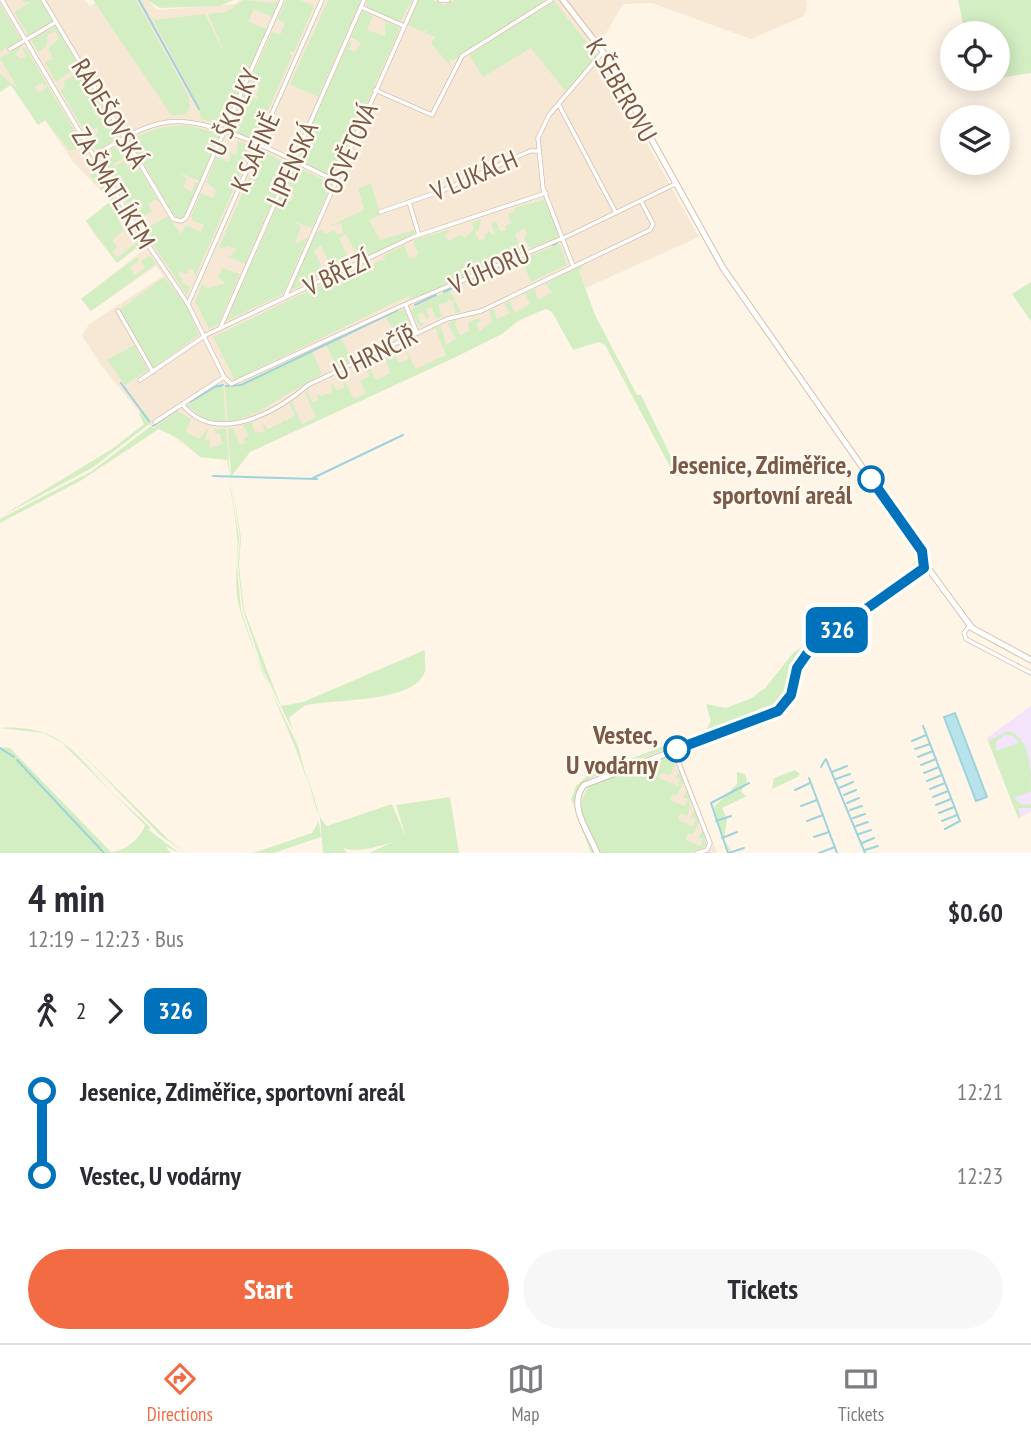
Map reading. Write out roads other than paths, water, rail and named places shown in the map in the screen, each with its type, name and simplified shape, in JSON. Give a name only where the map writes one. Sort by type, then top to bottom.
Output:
[{"type":"street","name":"ZA ŠMATLÍKEM","points":[[2,0],[169,279],[188,304],[225,377]]},
{"type":"street","name":"RADEŠOVSKÁ","points":[[43,0],[173,219],[181,221]]},
{"type":"street","name":"U ŠKOLKY","points":[[181,221],[186,218],[282,0]]},
{"type":"street","name":"K SAFINĚ","points":[[188,304],[322,0]]},
{"type":"street","name":"LIPENSKÁ","points":[[220,328],[364,0]]},
{"type":"street","name":"OSVĚTOVÁ","points":[[285,297],[415,0]]},
{"type":"street","points":[[440,0],[448,0]]},
{"type":"street","points":[[375,90],[432,115],[461,56],[551,0]]},
{"type":"street","name":"K ŠEBEROVU","points":[[563,0],[603,52],[723,268],[922,551],[925,564],[970,625]]},
{"type":"street","points":[[361,7],[404,26]]},
{"type":"street","points":[[10,49],[56,22]]},
{"type":"street","name":"V ÚHORU","points":[[225,377],[231,384],[241,381],[563,237],[541,181],[541,129],[603,52]]},
{"type":"street","points":[[559,105],[616,213]]},
{"type":"street","points":[[94,156],[125,138],[170,122],[200,124],[224,131],[336,181]]},
{"type":"street","name":"V LUKÁCH","points":[[380,212],[444,190],[530,151],[539,151]]},
{"type":"street","points":[[573,266],[563,237],[676,184]]},
{"type":"street","name":"V BŘEZÍ","points":[[140,380],[206,335],[419,235],[546,193]]},
{"type":"street","name":"U HRNČÍŘ","points":[[182,404],[193,416],[205,422],[234,424],[447,319],[481,311],[650,230],[653,224],[641,201]]},
{"type":"street","name":"V LUKÁCH","points":[[409,202],[419,235]]},
{"type":"street","points":[[406,306],[417,333]]},
{"type":"street","points":[[118,311],[153,372]]},
{"type":"street","points":[[155,422],[225,377]]},
{"type":"street","points":[[597,853],[579,814],[579,791],[594,779],[778,711],[791,695],[797,668],[811,648],[920,572],[925,564]]},
{"type":"street","points":[[1031,660],[970,625],[964,633],[966,639],[1031,673]]},
{"type":"street","points":[[673,750],[710,843],[707,849],[697,853]]},
{"type":"water","points":[[955,713],[987,797],[976,801],[944,717]]},
{"type":"waterway","points":[[139,0],[199,109]]},
{"type":"waterway","points":[[553,245],[557,243]]},
{"type":"waterway","points":[[470,280],[504,264]]},
{"type":"waterway","points":[[444,292],[462,283]]},
{"type":"waterway","points":[[415,305],[436,295]]},
{"type":"waterway","points":[[226,386],[241,385],[398,310]]},
{"type":"waterway","points":[[121,383],[149,421]]},
{"type":"waterway","points":[[190,402],[223,385]]},
{"type":"waterway","points":[[153,426],[178,409]]},
{"type":"waterway","points":[[313,478],[403,435]]},
{"type":"waterway","points":[[213,476],[317,479]]},
{"type":"waterway","points":[[923,726],[960,821],[945,829]]},
{"type":"waterway","points":[[912,741],[926,735]]},
{"type":"waterway","points":[[915,749],[930,744]]},
{"type":"waterway","points":[[0,748],[14,757]]},
{"type":"waterway","points":[[918,757],[933,751]]},
{"type":"waterway","points":[[826,759],[865,853]]},
{"type":"waterway","points":[[921,765],[936,759]]},
{"type":"waterway","points":[[17,760],[104,853]]},
{"type":"waterway","points":[[821,767],[825,760]]},
{"type":"waterway","points":[[832,772],[847,766]]},
{"type":"waterway","points":[[924,773],[939,767]]},
{"type":"waterway","points":[[836,779],[850,774]]},
{"type":"waterway","points":[[927,781],[942,775]]},
{"type":"waterway","points":[[809,778],[837,853]]},
{"type":"waterway","points":[[839,788],[853,782]]},
{"type":"waterway","points":[[728,853],[711,803],[749,783]]},
{"type":"waterway","points":[[795,790],[810,783]]},
{"type":"waterway","points":[[930,789],[945,783]]},
{"type":"waterway","points":[[844,795],[856,790]]},
{"type":"waterway","points":[[933,797],[948,791]]},
{"type":"waterway","points":[[847,803],[859,798]]},
{"type":"waterway","points":[[936,805],[951,799]]},
{"type":"waterway","points":[[801,806],[817,800]]},
{"type":"waterway","points":[[850,810],[862,806]]},
{"type":"waterway","points":[[939,813],[954,807]]},
{"type":"waterway","points":[[853,818],[865,814]]},
{"type":"waterway","points":[[807,821],[823,815]]},
{"type":"waterway","points":[[942,821],[957,815]]},
{"type":"waterway","points":[[716,821],[731,816]]},
{"type":"waterway","points":[[856,826],[868,822]]},
{"type":"waterway","points":[[859,834],[871,830]]},
{"type":"waterway","points":[[722,838],[737,832]]},
{"type":"waterway","points":[[814,837],[829,832]]},
{"type":"waterway","points":[[862,843],[874,838]]},
{"type":"waterway","points":[[865,850],[878,846]]},
{"type":"waterway","points":[[819,853],[835,847]]},
{"type":"waterway","points":[[729,853],[744,848]]},
{"type":"place","name":"Jesenice, Zdiměřice, sportovní areál","points":[[871,479]]},
{"type":"place","name":"Vestec, U vodárny","points":[[677,749]]}]
